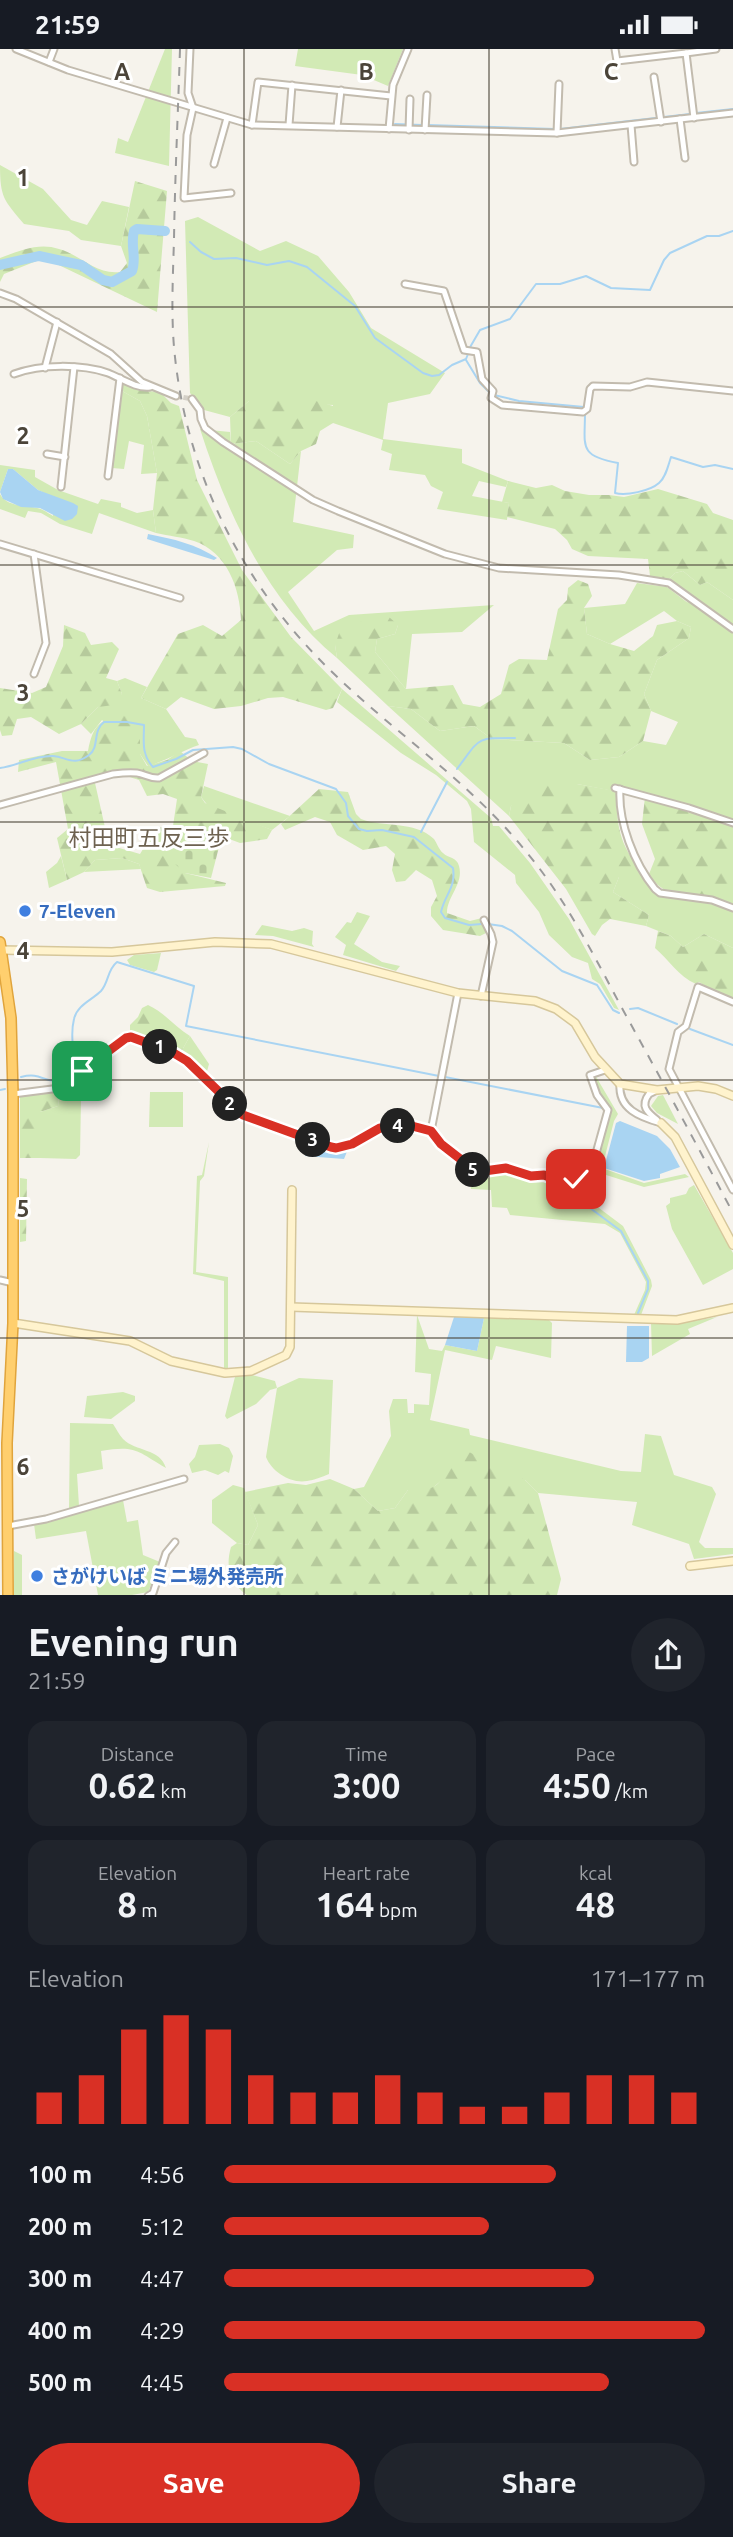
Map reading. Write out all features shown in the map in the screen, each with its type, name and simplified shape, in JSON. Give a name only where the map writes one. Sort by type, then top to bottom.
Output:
[{"type":"highway","points":[[1,946],[11,1018],[13,1094],[13,1323],[4,1443],[8,1595]]},
{"type":"street","points":[[16,49],[28,51],[68,70],[252,125],[557,133],[733,113]]},
{"type":"street","points":[[49,62],[54,49]]},
{"type":"street","points":[[190,49],[188,93],[193,108],[187,135],[184,198],[231,193]]},
{"type":"street","points":[[389,129],[393,85],[408,49]]},
{"type":"street","points":[[615,49],[617,61],[716,49]]},
{"type":"street","points":[[686,53],[694,118]]},
{"type":"street","points":[[654,76],[661,122]]},
{"type":"street","points":[[252,125],[258,82],[391,96]]},
{"type":"street","points":[[557,133],[559,83]]},
{"type":"street","points":[[289,125],[292,85]]},
{"type":"street","points":[[337,127],[341,90]]},
{"type":"street","points":[[425,130],[427,95]]},
{"type":"street","points":[[409,129],[410,99]]},
{"type":"street","points":[[214,164],[228,118]]},
{"type":"street","points":[[680,119],[685,158]]},
{"type":"street","points":[[631,125],[634,162]]},
{"type":"street","points":[[405,284],[444,291],[464,350],[477,352],[482,379],[502,405],[585,411],[593,387],[630,387],[647,382],[733,391]]},
{"type":"street","points":[[0,293],[16,299],[111,354],[150,387]]},
{"type":"street","points":[[44,369],[57,322]]},
{"type":"street","points":[[61,487],[74,367]]},
{"type":"street","points":[[15,374],[74,367],[92,369],[138,386],[176,396]]},
{"type":"street","points":[[108,477],[120,378]]},
{"type":"street","points":[[191,399],[200,410],[205,428],[214,435],[313,500],[338,511],[445,554],[499,568],[619,575],[668,583],[733,629]]},
{"type":"street","points":[[47,454],[65,457]]},
{"type":"street","points":[[0,544],[180,598]]},
{"type":"street","points":[[34,554],[46,643],[34,674]]},
{"type":"street","points":[[0,805],[113,774],[129,772],[159,778],[204,753]]},
{"type":"street","points":[[733,824],[689,808],[617,789],[629,848],[655,889],[660,893],[712,901],[733,908]]},
{"type":"street","points":[[481,996],[493,942],[484,920]]},
{"type":"street","points":[[1,946],[112,952],[187,944],[249,942],[303,951],[458,993],[535,1001],[564,1014],[575,1023],[605,1070],[620,1084],[657,1090],[678,1087],[716,1089],[733,1096]]},
{"type":"street","points":[[733,1002],[698,987],[687,1026],[678,1032],[668,1069],[733,1190]]},
{"type":"street","points":[[431,1131],[458,993]]},
{"type":"street","points":[[13,1094],[60,1088],[113,1046],[131,1037],[172,1052],[187,1061],[243,1115],[331,1147],[352,1144],[387,1126],[412,1126],[431,1131],[441,1144],[477,1172],[506,1168],[531,1176],[544,1175],[566,1182],[588,1176],[608,1112],[590,1075],[605,1070]]},
{"type":"street","points":[[620,1084],[621,1099],[628,1108],[642,1117],[661,1123]]},
{"type":"street","points":[[657,1090],[649,1094],[644,1107],[646,1112],[675,1137],[733,1245]]},
{"type":"street","points":[[13,1323],[130,1341],[171,1361],[225,1373],[251,1371],[286,1355],[290,1347],[292,1190]]},
{"type":"street","points":[[0,1280],[13,1283]]},
{"type":"street","points":[[291,1307],[677,1320],[733,1308]]},
{"type":"street","points":[[8,1526],[46,1519],[184,1479]]},
{"type":"street","points":[[148,1595],[153,1593],[166,1553],[175,1542]]},
{"type":"street","points":[[690,1566],[733,1561]]},
{"type":"green space","points":[[165,49],[172,49],[169,166],[115,153],[118,138],[128,142]]},
{"type":"green space","points":[[298,49],[403,49],[388,86],[362,75],[295,66]]},
{"type":"green space","points":[[0,165],[43,189],[71,220],[87,225],[102,201],[129,207],[121,246],[81,240],[69,231],[24,224],[4,198]]},
{"type":"green space","points":[[135,181],[167,191],[157,312],[44,258],[4,274],[0,282],[0,258],[44,246],[67,252],[103,271],[120,272],[127,263],[121,246]]},
{"type":"green space","points":[[198,217],[260,251],[286,241],[318,256],[349,292],[371,328],[445,373],[430,394],[388,403],[383,439],[462,449],[462,463],[508,481],[506,487],[479,481],[472,496],[509,503],[507,520],[437,509],[443,492],[431,486],[425,475],[389,470],[392,454],[381,450],[383,440],[333,423],[333,405],[249,401],[230,417],[204,410],[190,393],[185,221]]},
{"type":"green space","points":[[123,382],[147,391],[160,392],[171,403],[179,406],[197,480],[242,570],[291,637],[342,689],[333,708],[326,710],[283,697],[214,709],[181,697],[166,709],[141,698],[178,634],[203,625],[222,636],[241,620],[238,596],[230,573],[215,553],[194,541],[156,533],[153,510],[157,473],[147,416],[140,401],[122,391]]},
{"type":"green space","points":[[122,391],[140,401],[147,416],[157,473],[141,474],[144,445],[129,441],[124,469],[112,468]]},
{"type":"green space","points":[[301,396],[333,406],[333,423],[320,431],[316,444],[301,451],[290,464],[256,441],[231,444],[230,417],[249,401]]},
{"type":"green space","points":[[200,429],[230,432],[231,444],[256,441],[290,464],[301,451],[293,522],[354,535],[353,548],[337,550],[288,592],[314,631],[349,615],[494,605],[462,632],[412,634],[406,689],[375,652],[377,639],[395,634],[398,625],[335,645],[337,658],[290,610],[252,554],[223,492]]},
{"type":"green space","points":[[0,465],[35,470],[35,477],[58,490],[98,504],[101,499],[121,503],[121,507],[137,513],[153,510],[156,533],[99,513],[92,534],[60,524],[41,513],[28,511],[25,518],[0,509],[0,494],[11,503],[39,509],[53,516],[53,497],[38,490],[13,469],[8,469],[0,492]]},
{"type":"green space","points":[[508,481],[536,488],[552,485],[565,491],[589,495],[624,497],[658,489],[707,504],[713,513],[733,520],[733,600],[707,582],[700,585],[683,571],[675,573],[668,580],[650,576],[648,559],[588,556],[572,549],[555,529],[507,517],[509,503],[502,502]]},
{"type":"green space","points":[[683,571],[700,585],[707,582],[733,600],[733,860],[730,860],[730,842],[645,797],[577,784],[511,806],[509,816],[388,706],[411,709],[440,731],[474,726],[492,739],[564,743],[590,760],[619,757],[643,741],[666,745],[678,722],[651,711],[644,694],[657,660],[689,638],[691,627],[664,611],[610,644],[587,634],[584,608],[625,604],[637,583],[667,587],[688,603],[668,580],[675,573]]},
{"type":"green space","points":[[578,580],[588,584],[592,596],[584,608],[587,634],[610,644],[634,651],[653,636],[657,625],[677,621],[691,627],[689,638],[657,660],[644,694],[651,711],[643,741],[619,757],[590,760],[564,743],[492,739],[474,726],[440,731],[411,709],[388,706],[337,658],[335,645],[342,625],[389,617],[398,625],[395,634],[377,639],[375,652],[406,689],[453,685],[463,704],[480,707],[501,694],[509,665],[519,659],[547,660],[558,609],[567,600],[568,588]]},
{"type":"green space","points":[[64,625],[85,633],[91,645],[112,642],[119,649],[106,678],[117,681],[122,694],[114,705],[98,707],[81,724],[59,734],[31,717],[17,719],[12,735],[2,736],[0,688],[32,693],[46,687],[63,646]]},
{"type":"green space","points":[[125,678],[147,687],[141,698],[166,709],[185,737],[196,739],[199,745],[148,766],[140,754],[102,720],[91,734],[81,724],[98,707],[122,694],[117,681]]},
{"type":"green space","points":[[342,689],[491,818],[493,826],[499,826],[530,863],[569,919],[619,1010],[614,1008],[600,984],[592,979],[588,963],[572,957],[549,935],[539,912],[516,883],[515,875],[474,842],[471,809],[467,801],[337,702]]},
{"type":"green space","points":[[125,711],[140,717],[140,754],[147,766],[167,760],[180,751],[192,761],[208,764],[201,797],[205,803],[272,830],[267,839],[240,843],[224,837],[219,847],[191,835],[185,873],[226,883],[225,886],[160,892],[147,888],[139,864],[122,858],[95,860],[84,872],[67,880],[57,838],[68,829],[56,762],[18,772],[19,760],[62,751],[88,751],[95,729],[104,721]],"holes":[[[123,775],[139,780],[147,796],[163,794],[177,799],[173,826],[156,828],[140,854],[109,845],[95,783]]]},
{"type":"green space","points":[[544,784],[577,784],[616,791],[621,834],[628,852],[641,871],[637,882],[619,877],[613,892],[649,915],[646,926],[610,919],[595,936],[592,934],[566,889],[509,816],[511,806],[531,789]]},
{"type":"green space","points":[[204,786],[290,816],[272,830],[209,807],[201,797]]},
{"type":"green space","points":[[319,789],[348,792],[356,814],[361,819],[417,829],[434,839],[442,852],[459,866],[459,879],[447,913],[470,921],[482,918],[486,933],[480,936],[443,930],[431,916],[431,907],[437,896],[432,880],[416,870],[405,881],[396,882],[392,870],[395,854],[386,846],[363,850],[337,835],[330,822],[315,817],[285,830],[281,824]]},
{"type":"green space","points":[[645,797],[724,823],[730,842],[730,860],[733,860],[733,906],[705,896],[667,891],[655,882],[649,874],[655,859],[642,824]]},
{"type":"green space","points":[[191,835],[219,847],[211,878],[185,873],[173,862],[181,840]]},
{"type":"green space","points":[[61,856],[67,880],[49,888],[46,872]]},
{"type":"green space","points":[[122,858],[139,864],[141,869],[84,872],[95,860]]},
{"type":"green space","points":[[641,871],[649,874],[656,886],[667,892],[705,896],[733,906],[733,948],[704,934],[683,947],[671,936],[646,926],[649,915],[613,892],[619,877]]},
{"type":"green space","points":[[357,912],[370,916],[354,944],[382,962],[400,966],[396,971],[343,955],[346,945],[335,937],[347,922],[351,923]]},
{"type":"green space","points":[[262,925],[292,931],[304,928],[313,931],[314,947],[273,936],[255,935]]},
{"type":"green space","points":[[658,931],[671,936],[683,947],[704,934],[733,948],[733,999],[718,994],[699,982],[696,984],[690,981],[679,972],[655,948]]},
{"type":"green space","points":[[161,953],[157,970],[154,972],[130,965],[127,960],[134,955]]},
{"type":"green space","points":[[148,1005],[190,1036],[181,1052],[130,1035],[130,1025],[142,1008]]},
{"type":"green space","points":[[190,1036],[209,1064],[206,1075],[181,1052]]},
{"type":"green space","points":[[595,1075],[618,1114],[602,1168],[644,1183],[685,1174],[689,1177],[644,1187],[603,1174],[595,1205],[623,1226],[651,1280],[652,1286],[641,1315],[634,1315],[646,1282],[620,1233],[605,1224],[510,1215],[507,1208],[492,1207],[491,1190],[471,1189],[469,1177],[460,1177],[460,1164],[475,1175],[508,1171],[531,1179],[543,1178],[566,1185],[592,1177],[610,1110],[603,1102],[592,1078]]},
{"type":"green space","points":[[78,1077],[78,1088],[59,1098],[58,1106],[40,1112],[40,1158],[20,1158],[20,1096],[62,1090]]},
{"type":"green space","points":[[78,1088],[81,1100],[80,1155],[76,1159],[40,1158],[40,1112],[58,1106],[59,1098]]},
{"type":"green space","points":[[150,1092],[183,1092],[183,1127],[149,1127]]},
{"type":"green space","points":[[663,1095],[678,1124],[657,1113],[651,1106],[658,1096]]},
{"type":"green space","points":[[209,1142],[204,1176],[200,1181],[196,1272],[228,1277],[228,1370],[224,1369],[224,1281],[193,1274],[197,1176],[202,1175]]},
{"type":"green space","points":[[20,1178],[27,1179],[26,1241],[20,1242]]},
{"type":"green space","points":[[694,1185],[733,1253],[733,1269],[703,1285],[672,1229],[666,1206],[670,1203],[670,1198],[686,1194]]},
{"type":"green space","points":[[417,1315],[429,1349],[442,1351],[445,1345],[477,1351],[484,1318],[549,1320],[552,1323],[551,1358],[496,1346],[492,1360],[445,1350],[430,1420],[469,1429],[470,1435],[621,1471],[641,1472],[645,1434],[661,1436],[674,1475],[712,1487],[716,1494],[699,1542],[705,1548],[733,1548],[733,1554],[694,1559],[689,1544],[632,1525],[637,1502],[538,1493],[525,1480],[442,1480],[429,1491],[408,1490],[395,1508],[378,1511],[354,1489],[364,1487],[391,1436],[389,1411],[393,1399],[407,1399],[408,1413],[414,1413],[414,1404],[429,1405],[431,1374],[415,1372]]},
{"type":"green space","points":[[717,1317],[688,1329],[690,1334],[652,1356],[651,1323],[676,1324]]},
{"type":"green space","points":[[252,1375],[275,1381],[277,1388],[270,1390],[256,1404],[227,1419],[225,1416],[235,1377]]},
{"type":"green space","points":[[299,1378],[333,1380],[329,1474],[310,1481],[295,1481],[283,1476],[269,1462],[266,1457],[277,1388]]},
{"type":"green space","points":[[123,1392],[135,1396],[135,1401],[111,1419],[84,1417],[87,1396]]},
{"type":"green space","points":[[70,1423],[113,1424],[123,1439],[159,1457],[166,1468],[129,1449],[101,1451],[103,1469],[77,1474],[79,1506],[69,1510]]},
{"type":"green space","points":[[220,1444],[229,1448],[233,1456],[229,1473],[225,1471],[218,1475],[205,1470],[192,1473],[189,1464],[199,1445]]},
{"type":"green space","points":[[449,1452],[469,1452],[525,1480],[538,1493],[561,1579],[557,1595],[247,1595],[230,1575],[231,1547],[237,1543],[248,1545],[258,1525],[245,1492],[288,1483],[306,1485],[330,1479],[354,1489],[378,1511],[395,1508],[408,1490],[435,1486],[445,1471]]},
{"type":"green space","points":[[233,1485],[244,1488],[258,1525],[248,1545],[237,1543],[212,1523],[212,1500]]},
{"type":"green space","points":[[123,1500],[127,1522],[138,1520],[143,1555],[160,1562],[148,1592],[98,1595],[86,1531],[36,1539],[34,1524]]},
{"type":"green space","points":[[14,1551],[22,1555],[22,1595],[14,1595]]},
{"type":"water","points":[[8,469],[13,469],[38,490],[78,506],[77,514],[65,521],[40,508],[21,507],[3,499],[0,492]]},
{"type":"water","points":[[148,534],[184,543],[217,558],[214,560],[147,539]]},
{"type":"water","points":[[620,1121],[657,1136],[670,1149],[680,1167],[660,1174],[660,1178],[644,1181],[604,1168],[616,1123]]},
{"type":"water","points":[[309,1142],[334,1150],[348,1149],[344,1159],[305,1156]]},
{"type":"water","points":[[454,1317],[484,1318],[477,1351],[445,1345]]},
{"type":"water","points":[[627,1326],[649,1326],[649,1358],[642,1362],[626,1362]]},
{"type":"waterway","points":[[696,113],[733,109]]},
{"type":"waterway","points":[[560,129],[690,114]]},
{"type":"waterway","points":[[395,124],[422,125]]},
{"type":"waterway","points":[[427,125],[555,129]]},
{"type":"waterway","points":[[0,265],[39,256],[81,265],[103,280],[112,282],[132,271],[134,231],[165,231]]},
{"type":"waterway","points":[[469,349],[480,330],[510,319],[536,284],[560,284],[586,276],[611,288],[650,290],[670,253],[707,236],[719,236],[733,231]]},
{"type":"waterway","points":[[190,242],[214,259],[236,258],[267,265],[289,261],[307,267],[355,306],[375,338],[423,373],[439,375],[466,359],[468,354]]},
{"type":"waterway","points":[[466,360],[489,392]]},
{"type":"waterway","points":[[494,395],[519,401],[584,407]]},
{"type":"waterway","points":[[585,413],[586,448],[596,457],[618,463],[615,493],[638,492],[655,486],[663,478],[671,457],[703,467],[715,465],[733,469]]},
{"type":"waterway","points":[[0,768],[46,756],[74,761],[83,759],[92,752],[98,730],[104,722],[144,725],[145,752],[153,767],[193,750],[233,747],[242,749],[269,764],[336,789],[346,803],[348,816],[359,829],[382,830],[414,837],[453,868],[452,886],[441,912],[445,918],[469,925],[482,924]]},
{"type":"waterway","points":[[457,769],[480,741],[515,738]]},
{"type":"waterway","points":[[421,832],[447,782]]},
{"type":"waterway","points":[[488,924],[512,931],[562,971],[597,985],[613,1010],[619,1013]]},
{"type":"waterway","points":[[21,1077],[37,1076],[58,1081],[66,1072],[73,1057],[72,1029],[76,1014],[81,1006],[101,991],[117,962],[194,986],[186,1026],[439,1076]]},
{"type":"waterway","points":[[630,1009],[638,1008],[677,1024]]},
{"type":"waterway","points":[[690,1029],[733,1045]]},
{"type":"waterway","points":[[445,1077],[603,1108],[605,1111],[594,1151]]},
{"type":"waterway","points":[[0,1090],[5,1089]]},
{"type":"waterway","points":[[592,1184],[588,1196],[590,1208],[621,1231],[648,1281],[648,1289],[638,1313]]},
{"type":"tunnel","points":[[176,396],[192,399]]},
{"type":"railway","points":[[180,49],[173,279],[174,347],[190,438],[223,522],[244,562],[298,636],[355,693],[482,803],[542,872],[590,949],[733,1213]]},
{"type":"place","name":"7-Eleven","points":[[25,911]]},
{"type":"place","name":"さがけいば ミニ場外発売所","points":[[37,1576]]},
{"type":"district","name":"村田町五反三歩","points":[[149,837]]},
{"type":"route","points":[[82,1071],[113,1046],[131,1037],[180,1056],[243,1115],[331,1147],[343,1147],[358,1142],[387,1126],[412,1126],[434,1133],[441,1144],[477,1172],[506,1168],[531,1176],[544,1175],[562,1182],[576,1179]]}]
